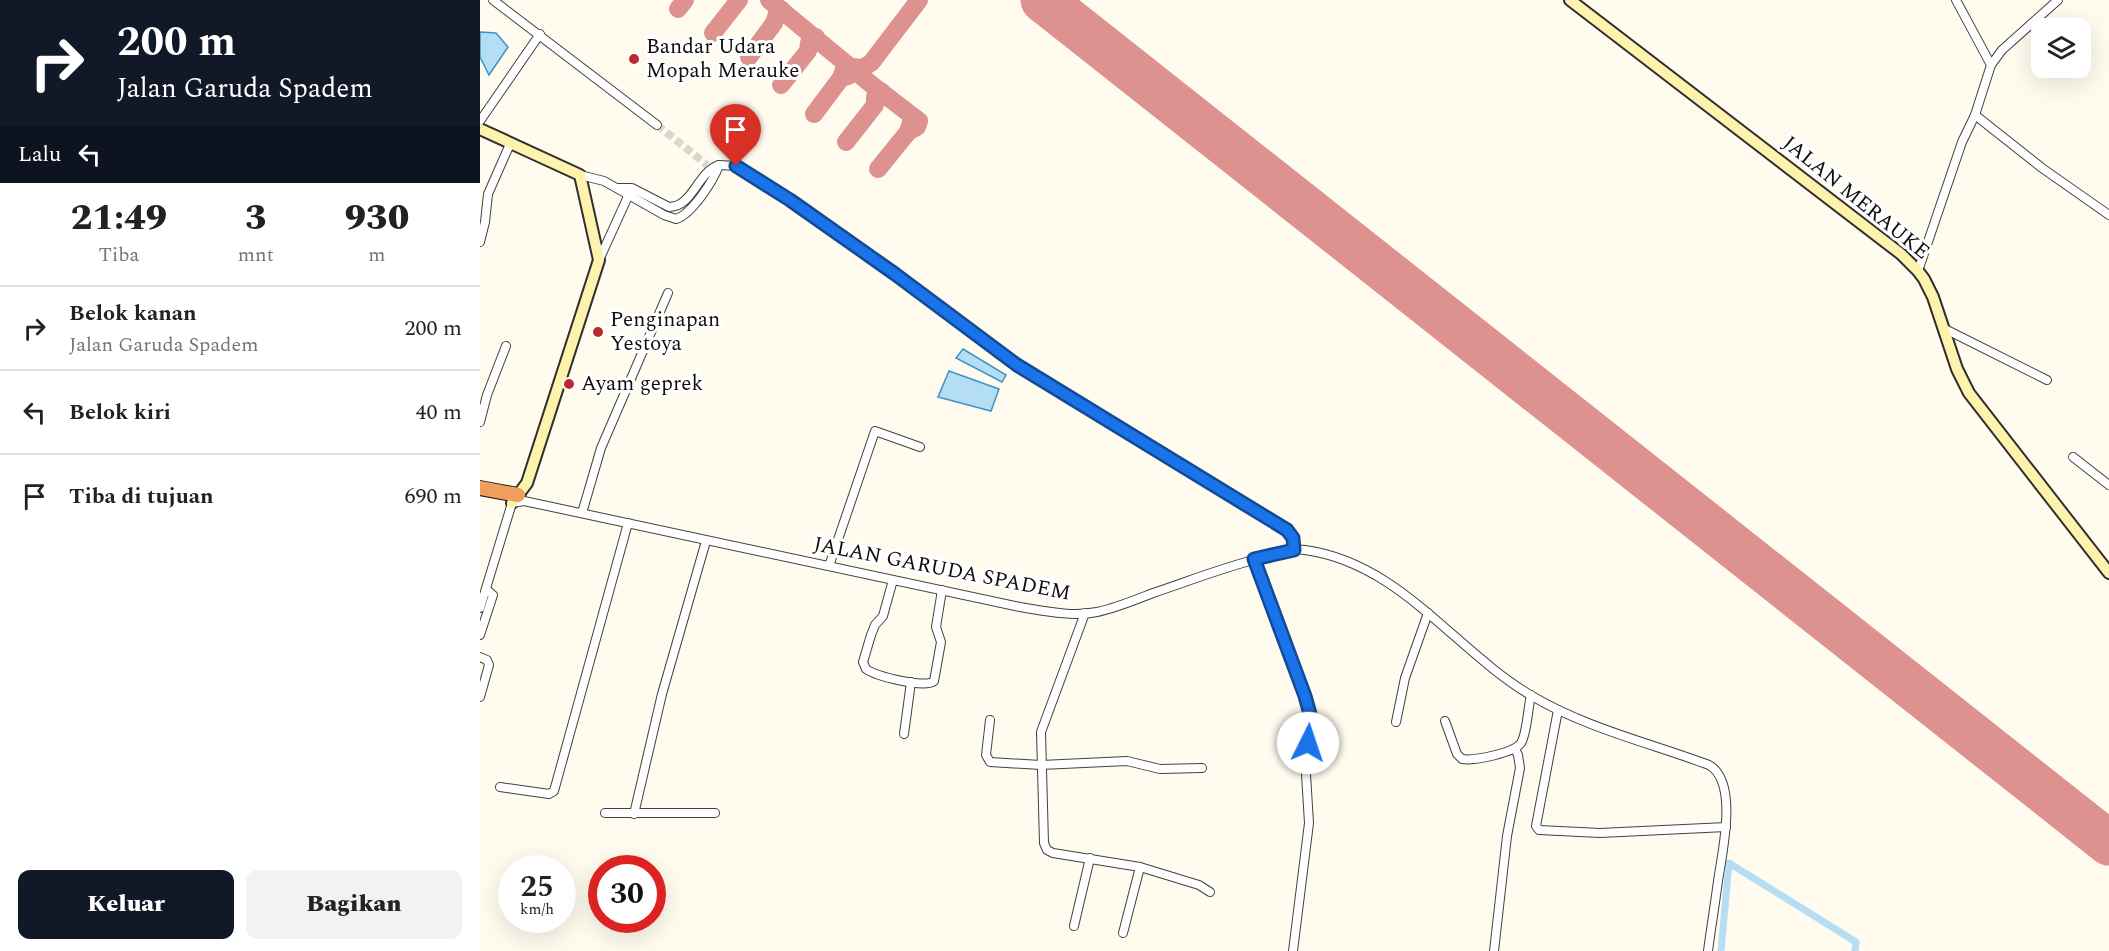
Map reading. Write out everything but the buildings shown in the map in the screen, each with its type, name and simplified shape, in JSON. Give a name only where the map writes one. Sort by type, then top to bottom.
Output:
[{"type":"highway","points":[[480,488],[518,500]]},
{"type":"highway","points":[[480,497],[518,500]]},
{"type":"street","points":[[494,0],[657,125]]},
{"type":"street","name":"JALAN MERAUKE","points":[[1570,0],[1901,254],[1918,271],[1933,297],[1957,369],[1969,393],[2109,573]]},
{"type":"street","points":[[1956,0],[1991,65]]},
{"type":"street","points":[[1918,271],[1991,65],[2002,50],[2058,0]]},
{"type":"street","points":[[480,122],[540,34]]},
{"type":"street","points":[[1975,115],[2042,168],[2109,214]]},
{"type":"street","points":[[480,129],[580,175],[619,188],[629,196],[676,219],[689,211],[713,168]]},
{"type":"street","points":[[480,242],[486,222],[488,194],[510,144]]},
{"type":"street","points":[[619,188],[632,188],[669,207],[676,207],[685,201],[713,168],[736,166],[790,200],[895,274],[1017,365],[1280,525],[1291,535],[1294,550]]},
{"type":"street","points":[[580,175],[599,260]]},
{"type":"street","points":[[480,608],[526,483],[599,260],[632,188]]},
{"type":"street","points":[[582,513],[601,448],[668,293]]},
{"type":"street","points":[[1943,328],[2048,380]]},
{"type":"street","points":[[480,422],[487,395],[506,346]]},
{"type":"street","points":[[829,566],[875,431],[920,447]]},
{"type":"street","points":[[2073,457],[2109,484]]},
{"type":"street","name":"JALAN GARUDA SPADEM","points":[[518,500],[1029,608],[1085,614],[1098,612],[1254,559],[1294,550],[1322,554],[1366,570],[1387,581],[1485,663],[1531,695],[1558,710],[1616,733],[1713,767],[1720,777],[1725,792],[1726,827],[1708,951]]},
{"type":"street","points":[[500,787],[549,794],[554,791],[628,523]]},
{"type":"street","points":[[634,814],[662,694],[706,541]]},
{"type":"street","points":[[1254,559],[1302,686],[1310,714],[1305,758],[1309,823],[1293,951]]},
{"type":"street","points":[[893,580],[883,616],[873,628],[863,662],[866,669],[876,675],[911,682],[931,684],[934,681],[941,642],[936,627],[942,590]]},
{"type":"street","points":[[480,634],[493,595],[486,589]]},
{"type":"street","points":[[1396,722],[1405,678],[1428,613]]},
{"type":"street","points":[[1085,614],[1044,722],[1040,741],[1043,839],[1046,847],[1053,853],[1140,867],[1199,885],[1210,892]]},
{"type":"street","points":[[480,657],[487,660],[489,666],[480,698]]},
{"type":"street","points":[[904,734],[911,682]]},
{"type":"street","points":[[1445,721],[1457,754],[1462,759],[1480,758],[1515,749],[1522,741],[1531,695]]},
{"type":"street","points":[[1558,710],[1536,826],[1539,830],[1600,833],[1726,827]]},
{"type":"street","points":[[990,720],[986,755],[988,761],[1041,765],[1127,761],[1160,769],[1202,768]]},
{"type":"street","points":[[1494,951],[1507,836],[1520,768],[1515,749]]},
{"type":"street","points":[[605,813],[714,813]]},
{"type":"street","points":[[1074,927],[1090,858]]},
{"type":"street","points":[[1123,933],[1140,867]]},
{"type":"water","points":[[480,32],[496,33],[508,47],[489,75],[480,57]]},
{"type":"water","points":[[963,349],[1006,375],[1002,382],[956,358]]},
{"type":"water","points":[[949,371],[999,389],[991,411],[938,397]]},
{"type":"waterway","points":[[1721,951],[1729,863],[1856,942],[1855,951]]},
{"type":"taxiway","points":[[678,9],[685,0]]},
{"type":"taxiway","points":[[713,33],[739,0]]},
{"type":"taxiway","points":[[769,0],[919,121],[917,127],[908,132]]},
{"type":"taxiway","points":[[841,78],[848,76],[852,67],[862,68],[871,63],[919,0]]},
{"type":"taxiway","points":[[749,57],[782,10]]},
{"type":"taxiway","points":[[781,85],[808,51],[809,43],[816,37]]},
{"type":"taxiway","points":[[814,114],[841,78],[844,69]]},
{"type":"taxiway","points":[[846,142],[875,105],[875,97],[882,92]]},
{"type":"taxiway","points":[[878,169],[908,132],[911,122]]},
{"type":"runway","points":[[1043,0],[2109,843]]},
{"type":"tunnel","points":[[657,125],[707,165]]},
{"type":"place","name":"Bandar Udara Mopah Merauke","points":[[634,59]]},
{"type":"place","name":"Penginapan Yestoya","points":[[598,332]]},
{"type":"place","name":"Ayam geprek","points":[[569,384]]},
{"type":"route","points":[[736,166],[790,200],[895,274],[1017,365],[1287,530],[1293,538],[1294,550],[1254,559],[1305,696],[1310,714],[1308,743]]}]
